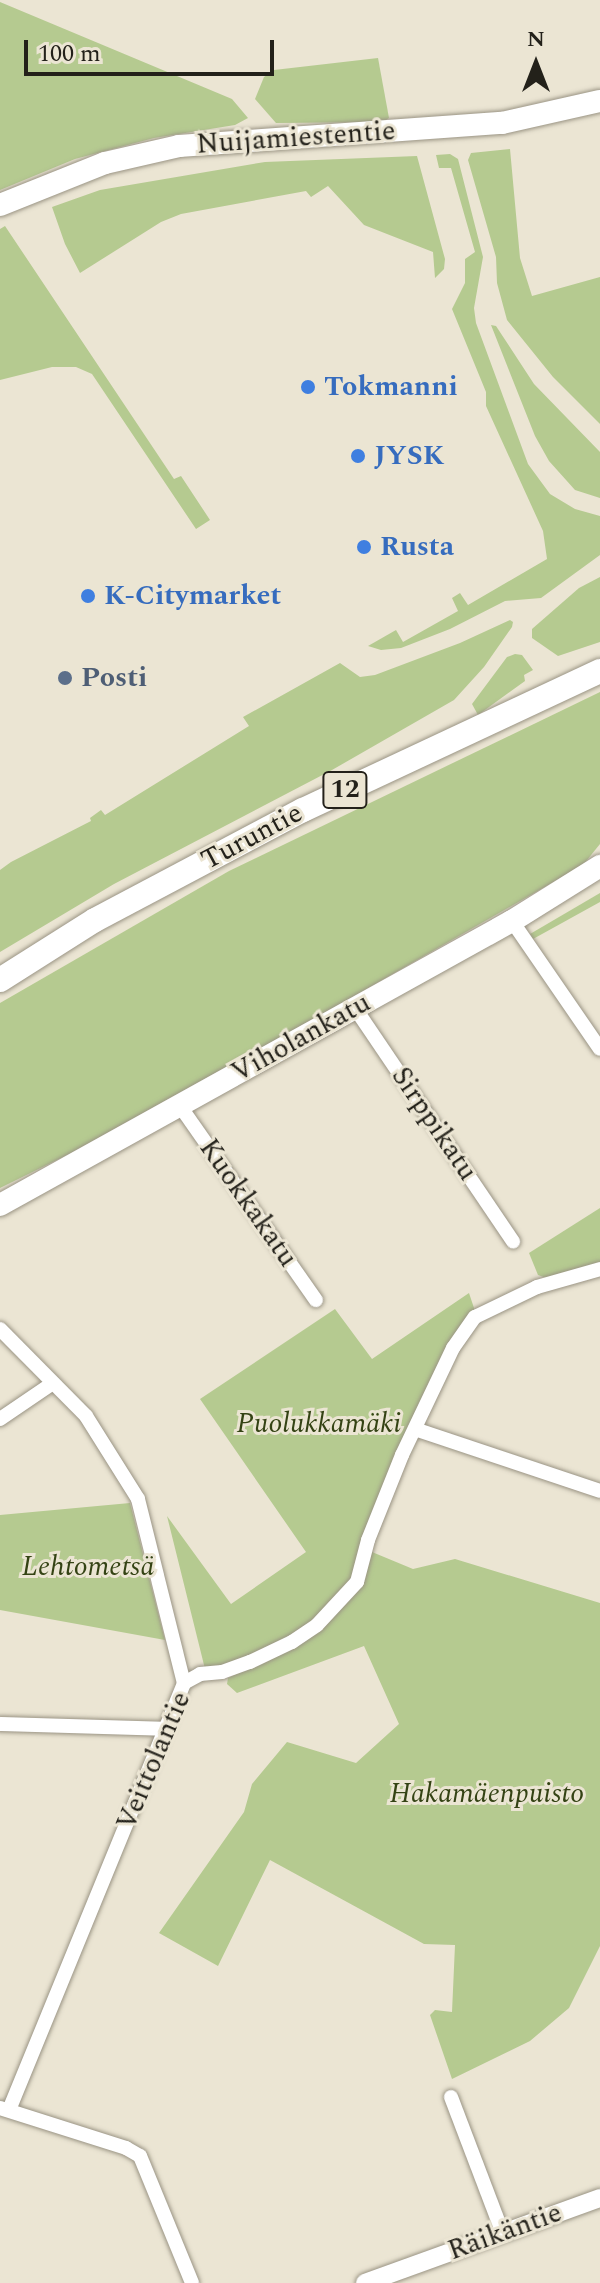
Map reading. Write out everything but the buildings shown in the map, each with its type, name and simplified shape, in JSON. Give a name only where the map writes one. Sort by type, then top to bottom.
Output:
[{"type":"highway","name":"Turuntie","points":[[0,980],[95,920],[303,810],[600,671]]},
{"type":"main road","name":"Nuijamiestentie","points":[[0,205],[105,163],[179,146],[502,123],[600,101]]},
{"type":"main road","name":"Viholankatu","points":[[0,1205],[512,921],[600,866]]},
{"type":"street","points":[[512,921],[600,1049]]},
{"type":"street","name":"Sirppikatu","points":[[355,1008],[513,1241]]},
{"type":"street","name":"Kuokkakatu","points":[[180,1106],[316,1300]]},
{"type":"street","name":"Veittolantie","points":[[4,2109],[184,1683],[200,1674],[222,1672],[250,1662],[292,1642],[317,1625],[357,1582],[368,1540],[415,1429],[453,1348],[475,1317],[537,1287],[600,1269]]},
{"type":"street","points":[[0,1329],[95,1428],[138,1499],[184,1683]]},
{"type":"street","points":[[0,1419],[53,1383]]},
{"type":"street","points":[[415,1429],[600,1491]]},
{"type":"street","points":[[0,1724],[164,1729]]},
{"type":"street","points":[[451,2097],[502,2231]]},
{"type":"street","points":[[4,2109],[126,2148],[140,2156],[192,2283]]},
{"type":"street","name":"Räikäntie","points":[[365,2283],[600,2198]]},
{"type":"green space","points":[[0,2],[232,99],[248,118],[235,125],[154,138],[75,159],[0,190]]},
{"type":"green space","points":[[378,58],[389,118],[383,122],[276,123],[255,99],[264,77],[274,70]]},
{"type":"green space","points":[[510,149],[520,258],[532,296],[600,277],[600,424],[553,377],[507,320],[497,283],[496,257],[468,160],[471,153]]},
{"type":"green space","points":[[450,154],[458,159],[483,257],[474,308],[476,323],[528,464],[550,494],[575,509],[600,516],[600,555],[541,598],[505,601],[450,629],[401,648],[381,650],[368,646],[396,630],[403,642],[458,611],[452,598],[460,593],[468,605],[547,559],[543,531],[486,406],[486,392],[452,309],[465,283],[465,259],[475,252],[451,168],[439,168],[436,155]]},
{"type":"green space","points":[[417,156],[445,259],[444,269],[435,278],[433,252],[364,225],[328,186],[311,197],[306,191],[181,214],[161,222],[80,273],[65,244],[52,207],[100,190],[265,162]]},
{"type":"green space","points":[[5,226],[174,479],[181,476],[210,520],[196,529],[92,374],[76,367],[52,367],[0,380],[0,229]]},
{"type":"green space","points":[[491,325],[496,326],[534,384],[600,452],[600,498],[575,490],[549,461],[535,436]]},
{"type":"green space","points":[[600,577],[600,642],[558,656],[532,638],[532,629],[579,588]]},
{"type":"green space","points":[[510,620],[512,627],[484,667],[454,700],[332,770],[114,884],[0,952],[0,870],[11,862],[91,821],[90,818],[101,810],[105,815],[249,726],[243,717],[340,663],[360,677],[375,675],[460,643]]},
{"type":"green space","points":[[522,655],[533,670],[524,675],[525,681],[478,715],[472,704],[507,657]]},
{"type":"green space","points":[[600,692],[600,844],[583,865],[342,1003],[69,1154],[0,1188],[0,1003],[229,871]]},
{"type":"green space","points":[[600,893],[600,902],[533,939],[530,934]]},
{"type":"green space","points":[[600,1208],[600,1265],[549,1279],[538,1275],[529,1253]]},
{"type":"green space","name":"Puolukkamäki","points":[[469,1293],[475,1311],[353,1580],[313,1621],[289,1637],[248,1659],[205,1669],[167,1516],[231,1604],[306,1552],[200,1399],[335,1309],[372,1359]]},
{"type":"green space","name":"Lehtometsä","points":[[130,1503],[165,1640],[0,1610],[0,1515]]},
{"type":"green space","name":"Hakamäenpuisto","points":[[372,1552],[413,1569],[455,1559],[600,1603],[600,1946],[569,2008],[530,2041],[452,2079],[430,2015],[435,2010],[452,2012],[455,1945],[424,1944],[270,1860],[218,1966],[159,1933],[244,1812],[252,1784],[287,1742],[356,1763],[399,1724],[364,1646],[237,1693],[227,1684],[228,1678],[295,1647],[321,1629],[363,1583]]},
{"type":"place","name":"Tokmanni","points":[[308,387]]},
{"type":"place","name":"JYSK","points":[[358,456]]},
{"type":"place","name":"Rusta","points":[[364,547]]},
{"type":"place","name":"K-Citymarket","points":[[88,596]]},
{"type":"place","name":"Posti","points":[[65,678]]}]
